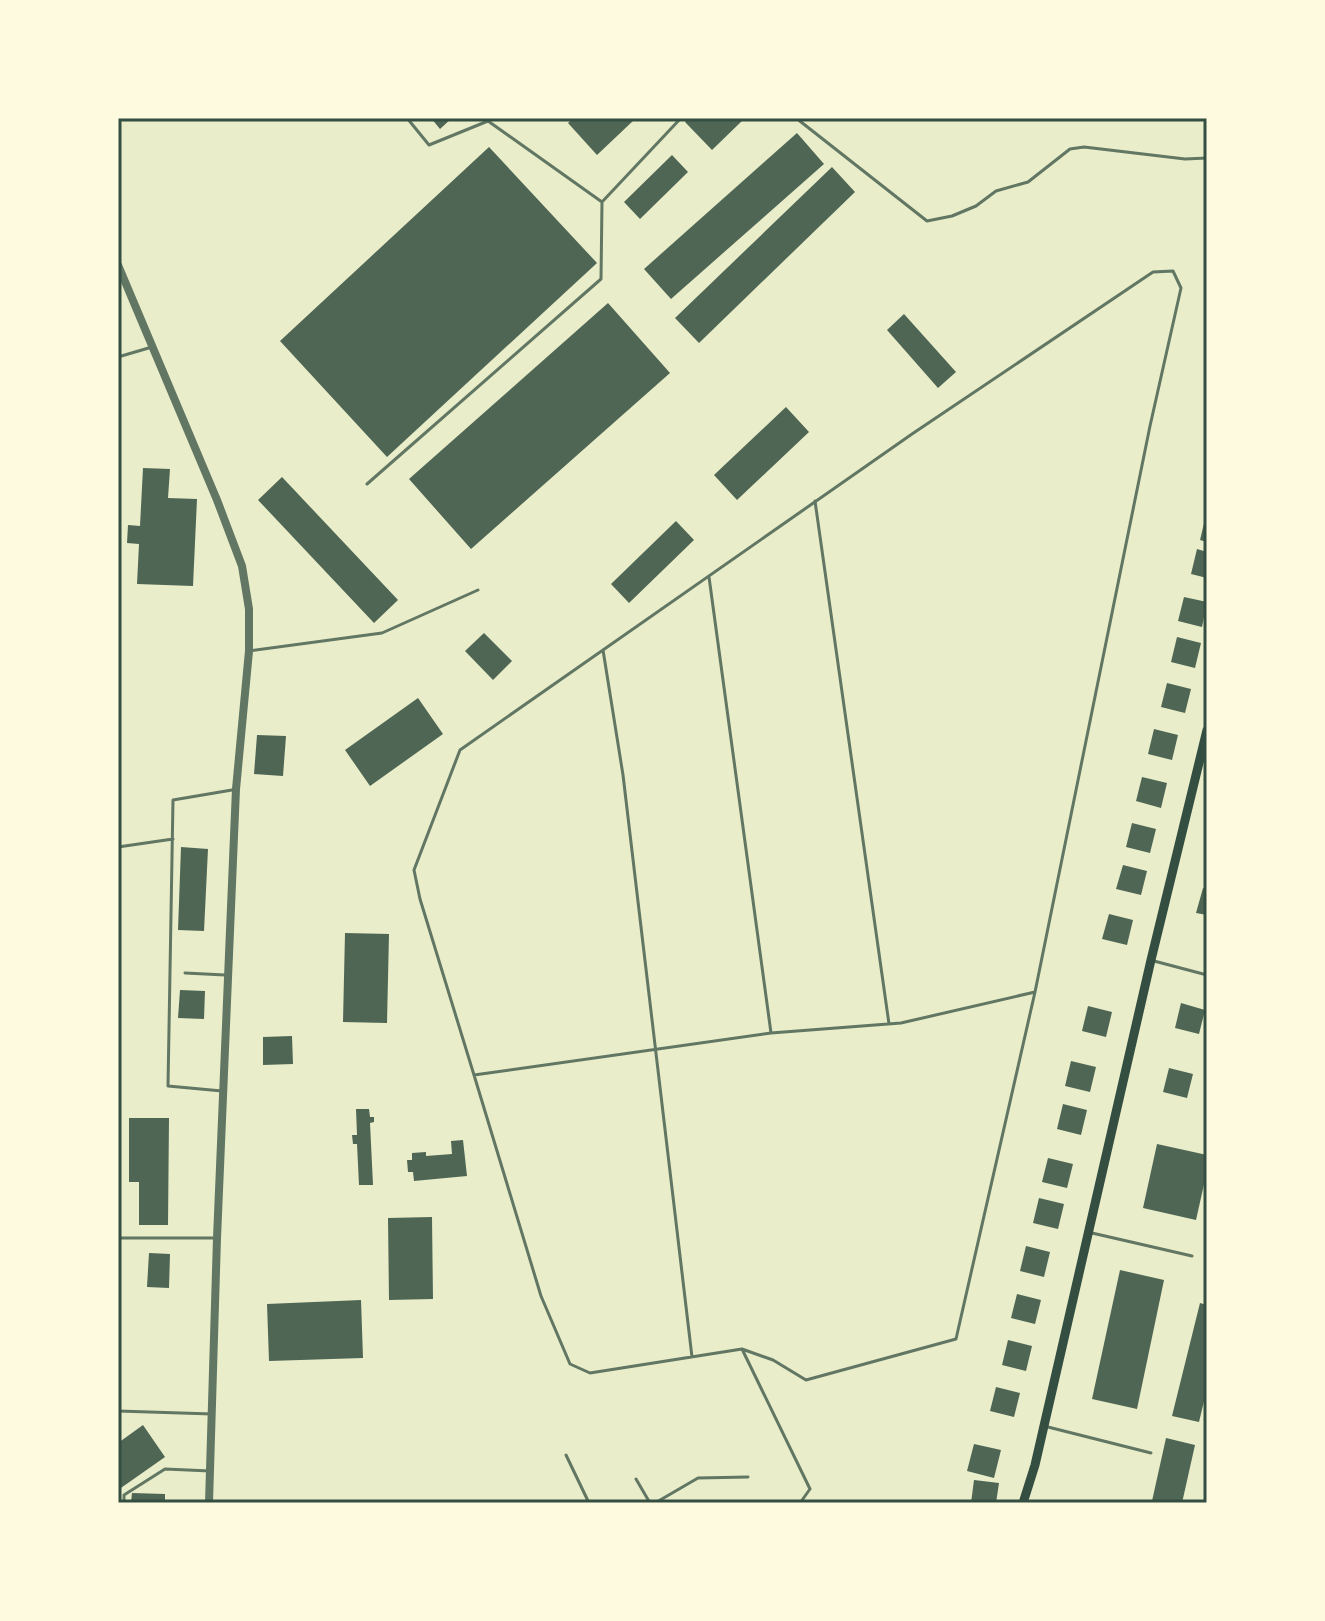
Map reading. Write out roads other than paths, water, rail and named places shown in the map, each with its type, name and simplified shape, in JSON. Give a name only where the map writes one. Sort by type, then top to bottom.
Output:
[{"type":"main road","points":[[1023,1503],[1035,1465],[1207,730]]},
{"type":"street","points":[[118,265],[217,500],[242,566],[249,609],[249,651],[236,789],[209,1503]]},
{"type":"lane","points":[[407,118],[429,145],[488,121],[602,202]]},
{"type":"lane","points":[[367,484],[601,279],[602,202],[681,118]]},
{"type":"lane","points":[[796,118],[927,221],[952,216],[976,206],[996,191],[1028,182],[1070,149],[1084,147],[1185,159],[1207,158]]},
{"type":"lane","points":[[1173,271],[1181,288],[1035,992],[956,1339],[806,1380],[773,1360],[742,1349],[590,1373],[570,1364],[541,1296],[420,899],[414,870],[460,750],[709,576],[925,425],[1153,272],[1173,271]]},
{"type":"lane","points":[[118,357],[152,347]]},
{"type":"lane","points":[[815,501],[889,1024]]},
{"type":"lane","points":[[709,576],[771,1033]]},
{"type":"lane","points":[[249,651],[382,633],[478,590]]},
{"type":"lane","points":[[603,650],[623,775],[692,1357]]},
{"type":"lane","points":[[224,1091],[168,1086],[173,800],[236,789]]},
{"type":"lane","points":[[118,847],[173,839]]},
{"type":"lane","points":[[1151,960],[1207,975]]},
{"type":"lane","points":[[185,973],[228,975]]},
{"type":"lane","points":[[474,1075],[771,1033],[901,1023],[1035,992]]},
{"type":"lane","points":[[1088,1232],[1192,1256]]},
{"type":"lane","points":[[118,1238],[217,1238]]},
{"type":"lane","points":[[742,1349],[810,1489],[800,1503]]},
{"type":"lane","points":[[118,1411],[212,1414]]},
{"type":"lane","points":[[1044,1426],[1151,1453]]},
{"type":"lane","points":[[566,1455],[589,1503]]},
{"type":"lane","points":[[124,1503],[124,1495],[165,1469],[210,1471]]},
{"type":"lane","points":[[636,1479],[653,1503],[698,1478],[748,1477]]}]
